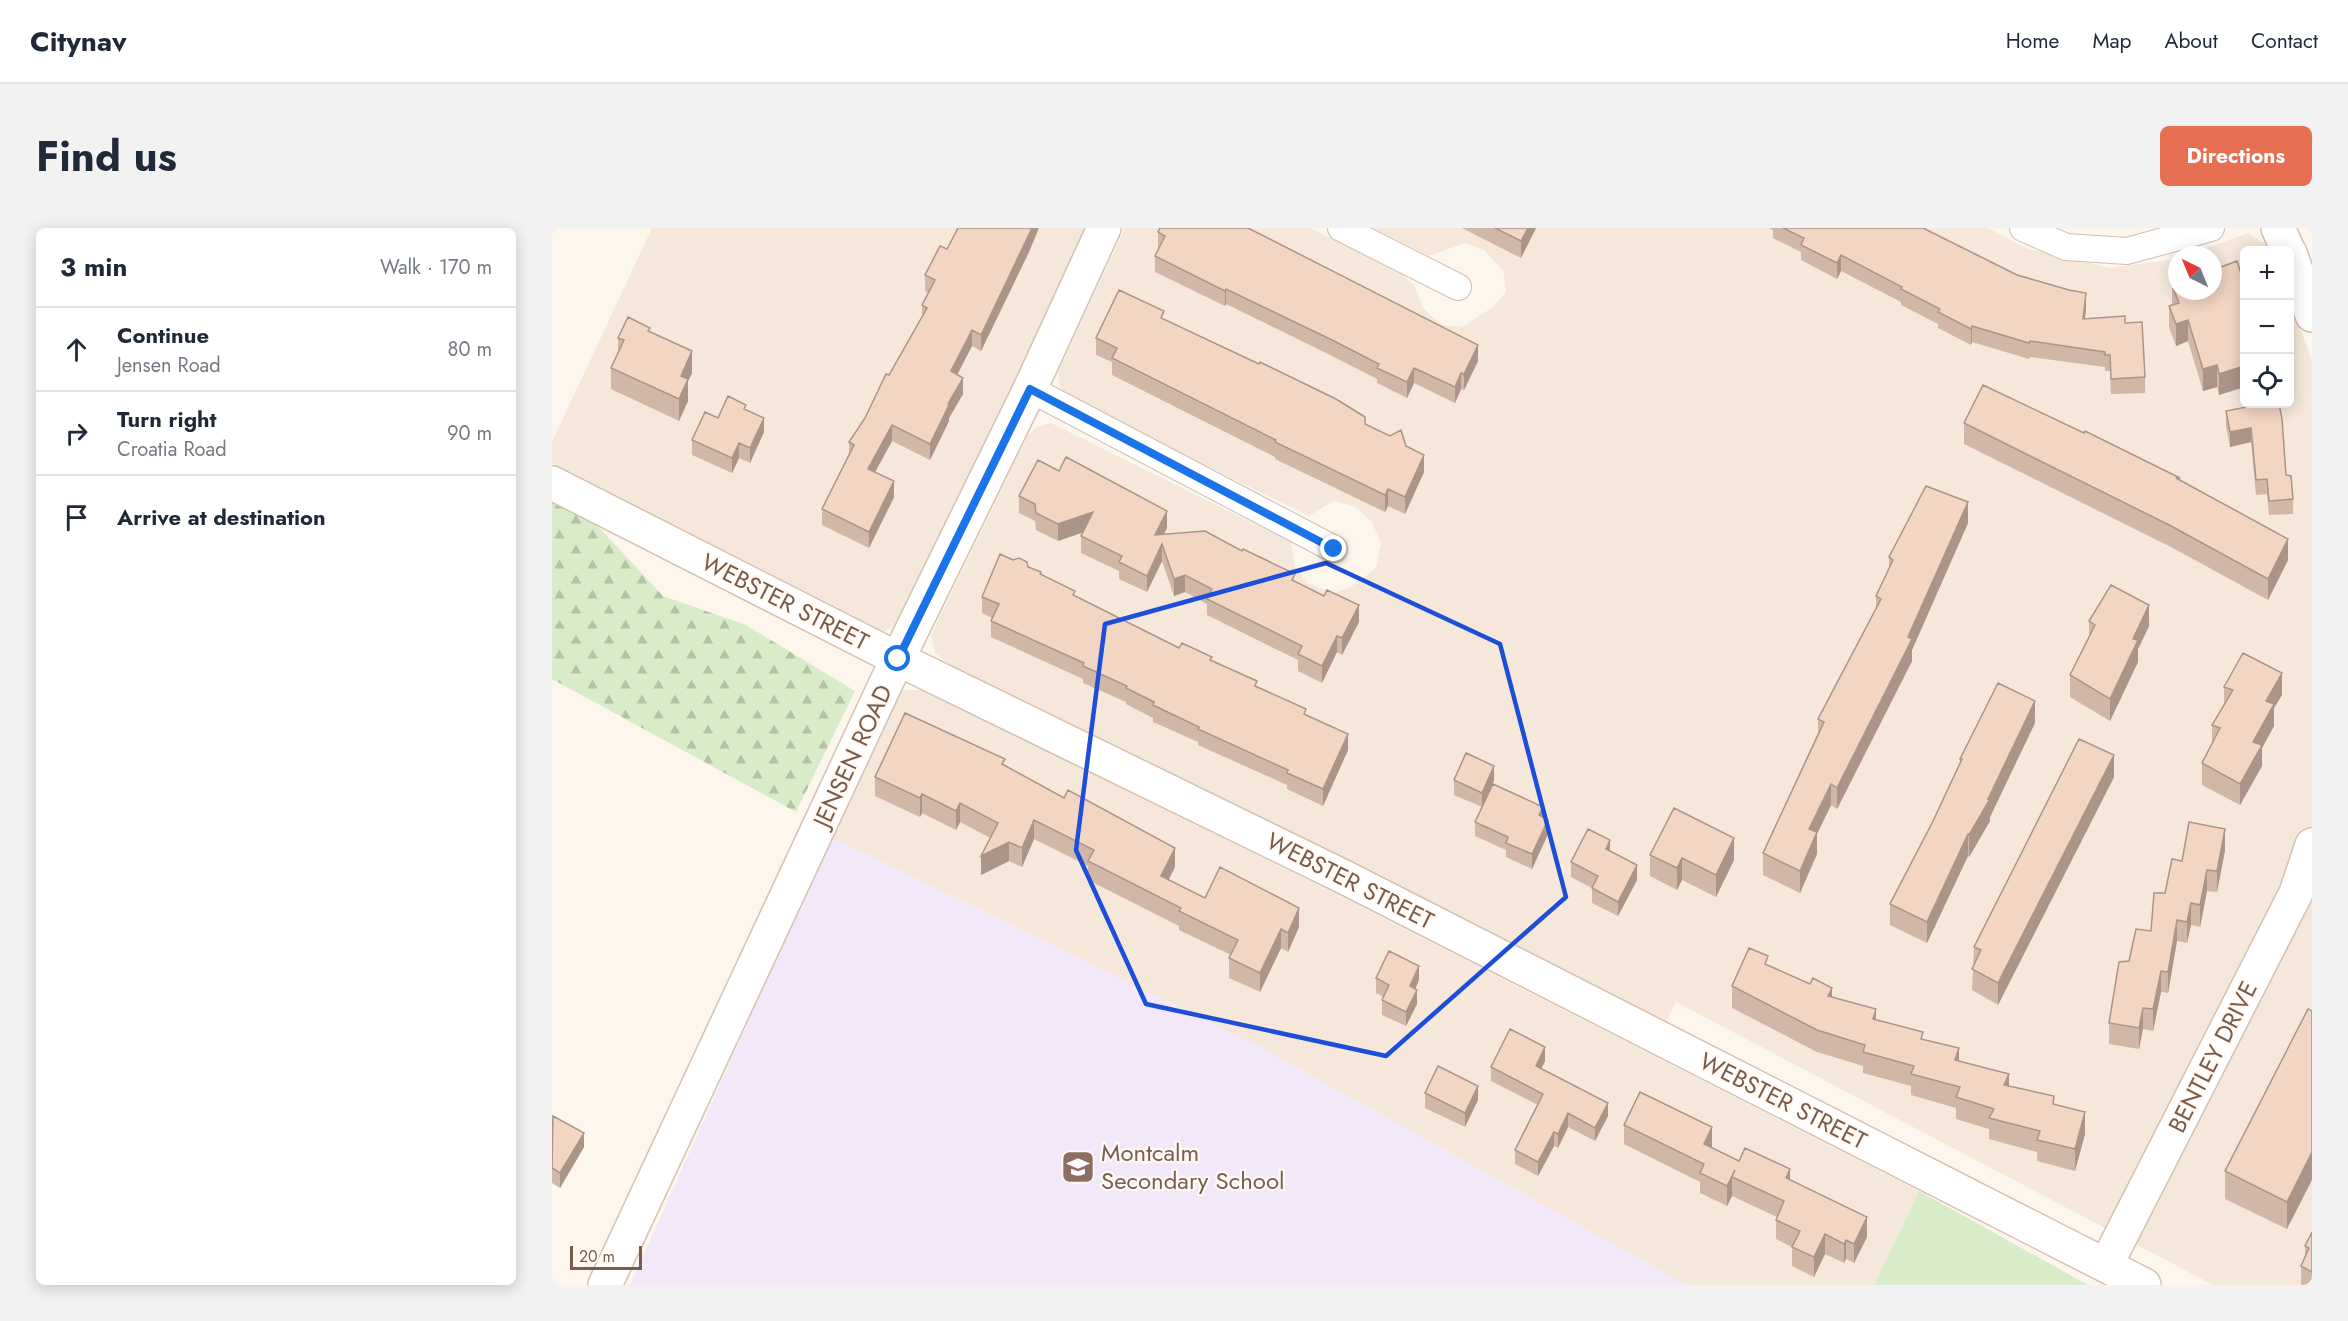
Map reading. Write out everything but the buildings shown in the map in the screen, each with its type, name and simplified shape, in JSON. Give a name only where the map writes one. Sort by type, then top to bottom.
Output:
[{"type":"street","name":"JENSEN ROAD","points":[[605,1285],[898,659],[1030,389],[1104,228]]},
{"type":"street","points":[[1341,228],[1458,287]]},
{"type":"street","points":[[2023,228],[2066,247],[2127,251],[2211,228]]},
{"type":"street","points":[[2278,228],[2286,246]]},
{"type":"street","points":[[2294,266],[2312,315]]},
{"type":"street","points":[[1030,389],[1334,549]]},
{"type":"street","name":"WEBSTER STREET","points":[[552,483],[898,659],[1344,877],[2144,1285]]},
{"type":"street","name":"BENTLEY DRIVE","points":[[2106,1265],[2296,893],[2312,845]]},
{"type":"highlighted area","points":[[1326,563],[1500,644],[1566,897],[1386,1056],[1146,1004],[1076,850],[1105,624]]},
{"type":"shaded area","points":[[652,228],[1087,228],[899,623],[881,633],[552,463],[552,442]]},
{"type":"shaded area","points":[[1125,228],[1310,228],[1402,275],[1414,285],[1424,309],[1442,325],[1462,327],[1493,307],[1506,292],[1503,270],[1484,250],[1465,243],[1429,256],[1373,228],[1988,228],[2026,248],[2110,268],[2168,260],[2168,300],[2222,300],[2222,246],[2213,246],[2248,233],[2268,246],[2240,246],[2240,408],[2294,408],[2294,312],[2312,361],[2312,1285],[2213,1285],[1676,1002],[1662,1031],[946,662],[935,653],[931,635],[1028,435],[1037,427],[1051,423],[1291,542],[1295,567],[1307,583],[1334,593],[1352,586],[1376,568],[1381,544],[1372,522],[1355,506],[1333,501],[1309,516],[1070,399],[1060,387],[1058,372]]},
{"type":"shaded area","points":[[902,690],[925,690],[1336,894],[1919,1191],[1874,1285],[1686,1285],[1262,1048],[831,837],[894,698]]},
{"type":"shaded area","name":"Montcalm Secondary School","points":[[831,837],[1262,1048],[1686,1285],[630,1285]]},
{"type":"green space","points":[[552,477],[663,596],[746,625],[855,691],[796,812],[552,679]]},
{"type":"green space","points":[[1919,1191],[2088,1285],[1874,1285]]},
{"type":"place","name":"Montcalm Secondary School","points":[[1078,1167]]},
{"type":"route","points":[[898,659],[1030,389],[1334,549]]}]
